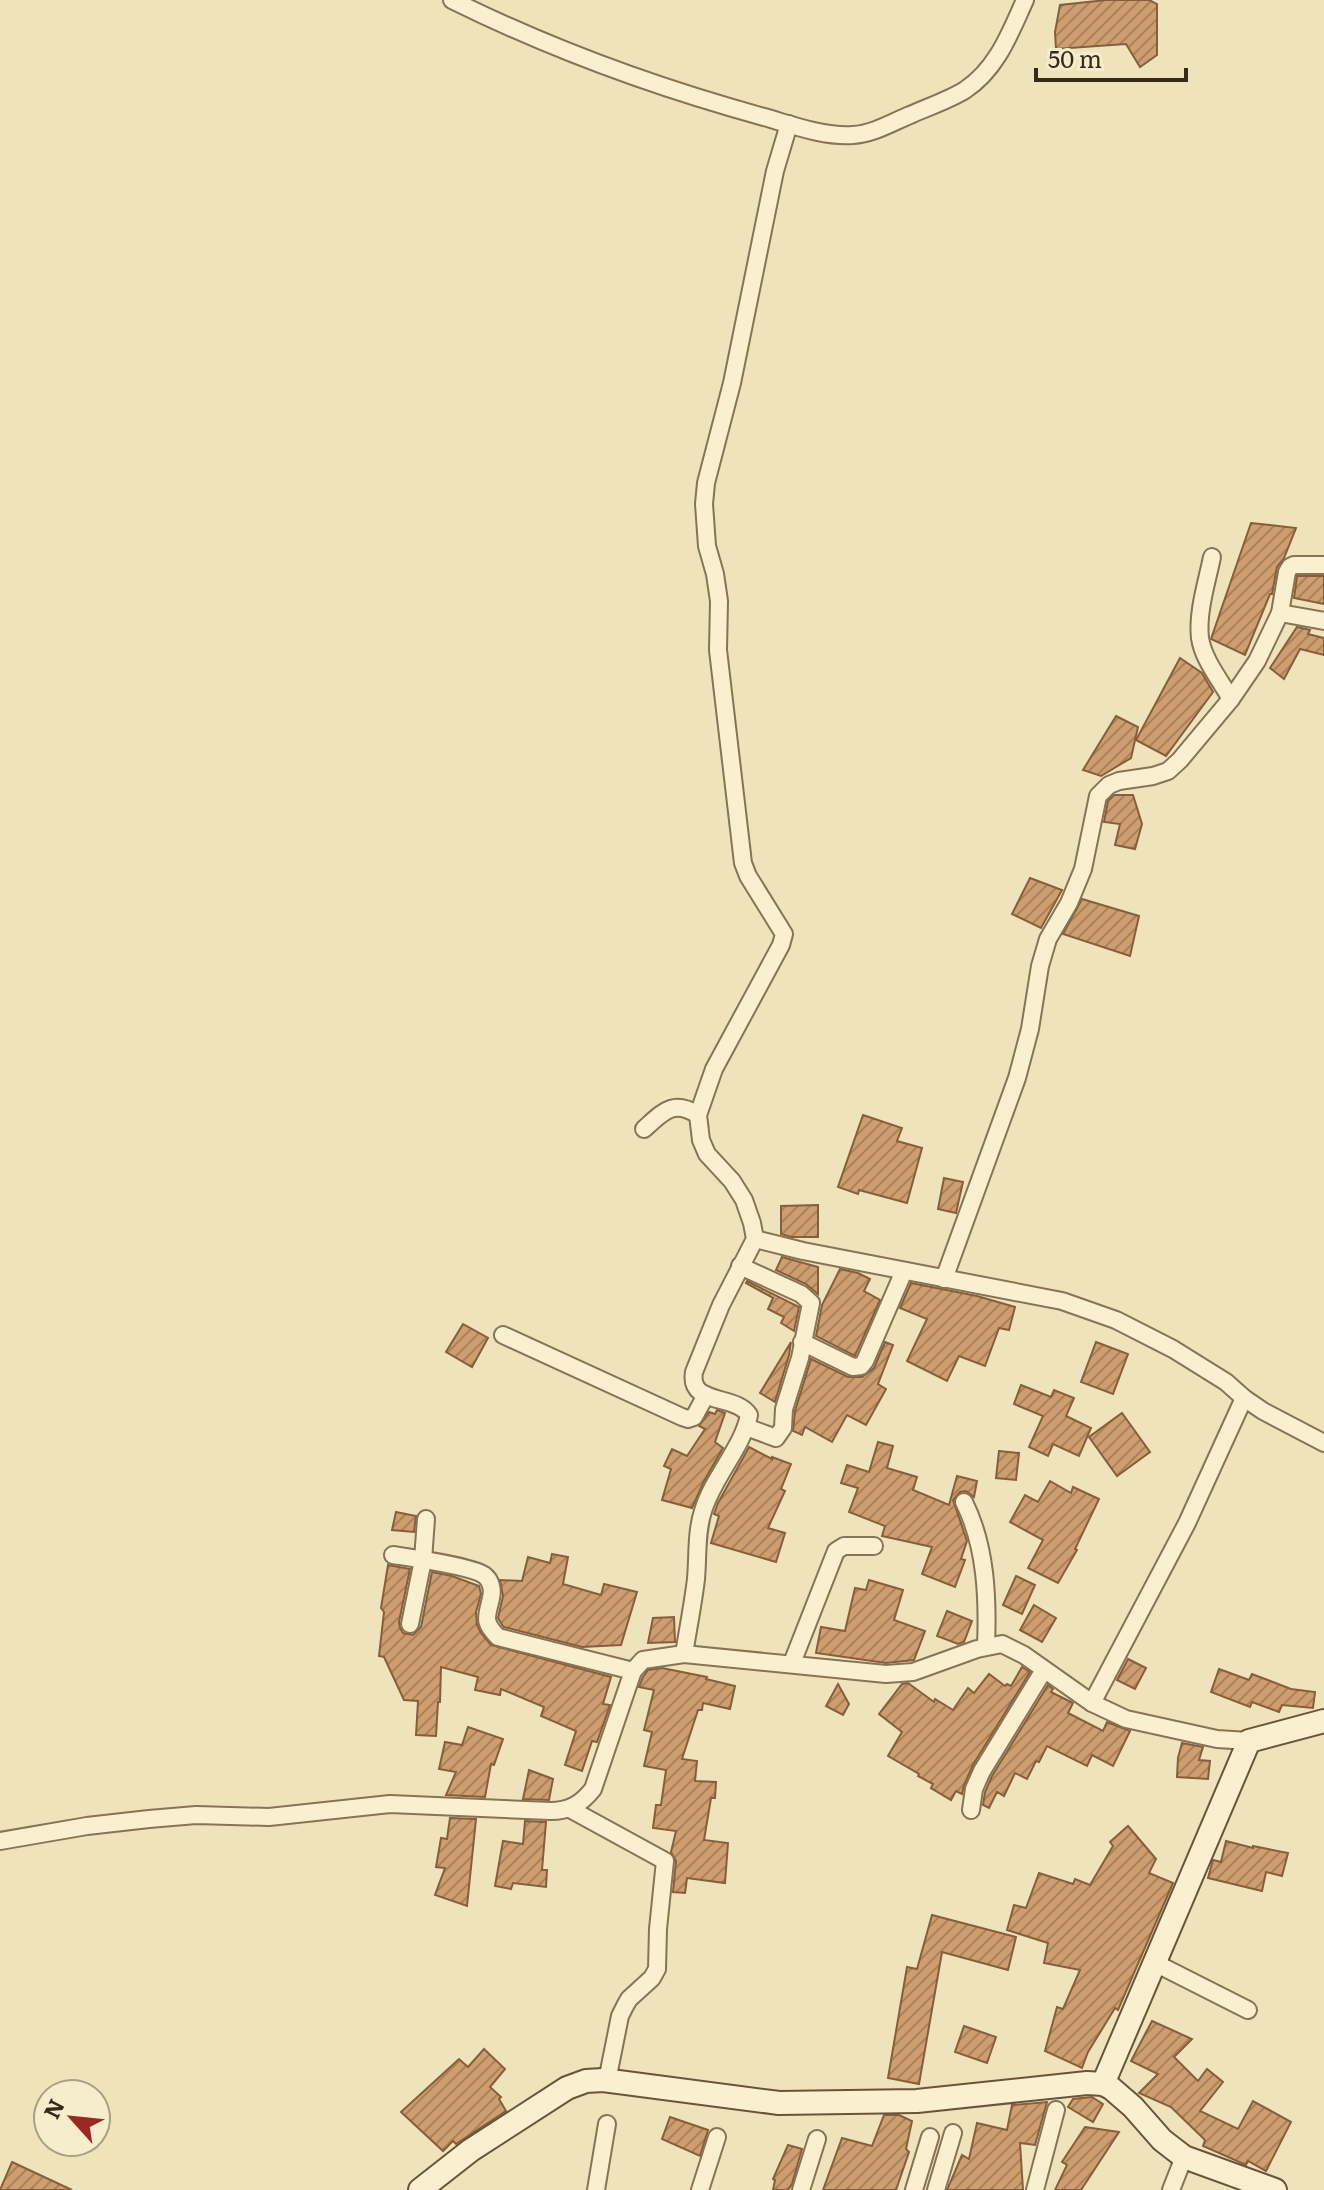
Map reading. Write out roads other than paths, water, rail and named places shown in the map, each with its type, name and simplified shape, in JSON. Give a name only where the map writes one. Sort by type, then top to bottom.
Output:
[{"type":"street","points":[[452,0],[514,31],[712,103],[827,133],[853,135],[962,92],[984,75],[1003,48],[1025,0]]},
{"type":"street","points":[[684,1654],[692,1611],[702,1513],[709,1491],[746,1427],[749,1415],[744,1408],[706,1395],[693,1386],[694,1372],[721,1305],[755,1239],[744,1200],[732,1181],[707,1154],[701,1140],[698,1115],[714,1069],[781,945],[784,934],[743,863],[718,650],[719,601],[707,546],[704,504],[706,483],[732,383],[775,171],[789,124]]},
{"type":"street","points":[[1212,557],[1201,612],[1200,637],[1203,650],[1231,699]]},
{"type":"street","points":[[944,1279],[1017,1078],[1030,1029],[1040,966],[1048,939],[1069,903],[1083,869],[1098,796],[1109,785],[1168,771],[1180,760],[1231,699],[1257,661],[1280,613],[1290,567],[1324,565]]},
{"type":"street","points":[[1280,613],[1324,621]]},
{"type":"street","points":[[644,1129],[670,1109],[684,1107],[698,1115]]},
{"type":"street","points":[[755,1239],[1062,1301],[1116,1320],[1173,1349],[1226,1382],[1263,1411],[1324,1443]]},
{"type":"street","points":[[740,1266],[801,1294],[811,1303],[800,1358],[784,1409],[783,1428],[776,1438],[746,1427]]},
{"type":"street","points":[[802,1342],[853,1367],[861,1366],[904,1271]]},
{"type":"street","points":[[503,1335],[688,1419],[694,1417],[706,1395]]},
{"type":"street","points":[[1092,1703],[1187,1523],[1244,1398]]},
{"type":"street","points":[[964,1502],[980,1549],[987,1607],[986,1646]]},
{"type":"street","points":[[410,1624],[423,1560],[426,1519]]},
{"type":"street","points":[[792,1663],[836,1551],[844,1546],[874,1546]]},
{"type":"street","points":[[393,1555],[463,1568],[485,1576],[492,1594],[486,1617],[489,1628],[498,1637],[633,1671]]},
{"type":"street","points":[[0,1841],[149,1819],[196,1815],[269,1817],[390,1804],[550,1811],[570,1809],[583,1801],[593,1789],[633,1671],[643,1660],[684,1654],[886,1674],[913,1672],[986,1646],[1002,1644],[1092,1703],[1126,1719],[1217,1739],[1249,1741],[1324,1721]]},
{"type":"street","points":[[971,1810],[974,1789],[982,1771],[1044,1670]]},
{"type":"street","points":[[1103,2084],[1249,1741]]},
{"type":"street","points":[[570,1809],[664,1858],[666,1862],[657,1969],[652,1978],[629,1999],[620,2016],[607,2081]]},
{"type":"street","points":[[1155,1963],[1248,2010]]},
{"type":"street","points":[[420,2190],[471,2150],[567,2088],[586,2081],[779,2103],[917,2101],[1087,2083],[1103,2084],[1123,2096],[1162,2140],[1184,2157],[1275,2190]]},
{"type":"street","points":[[1035,2190],[1056,2110]]},
{"type":"street","points":[[596,2190],[607,2124]]},
{"type":"street","points":[[936,2190],[953,2133]]},
{"type":"street","points":[[700,2190],[717,2137]]},
{"type":"street","points":[[914,2190],[930,2137]]},
{"type":"street","points":[[801,2190],[817,2139]]},
{"type":"street","points":[[1171,2190],[1184,2157]]}]
